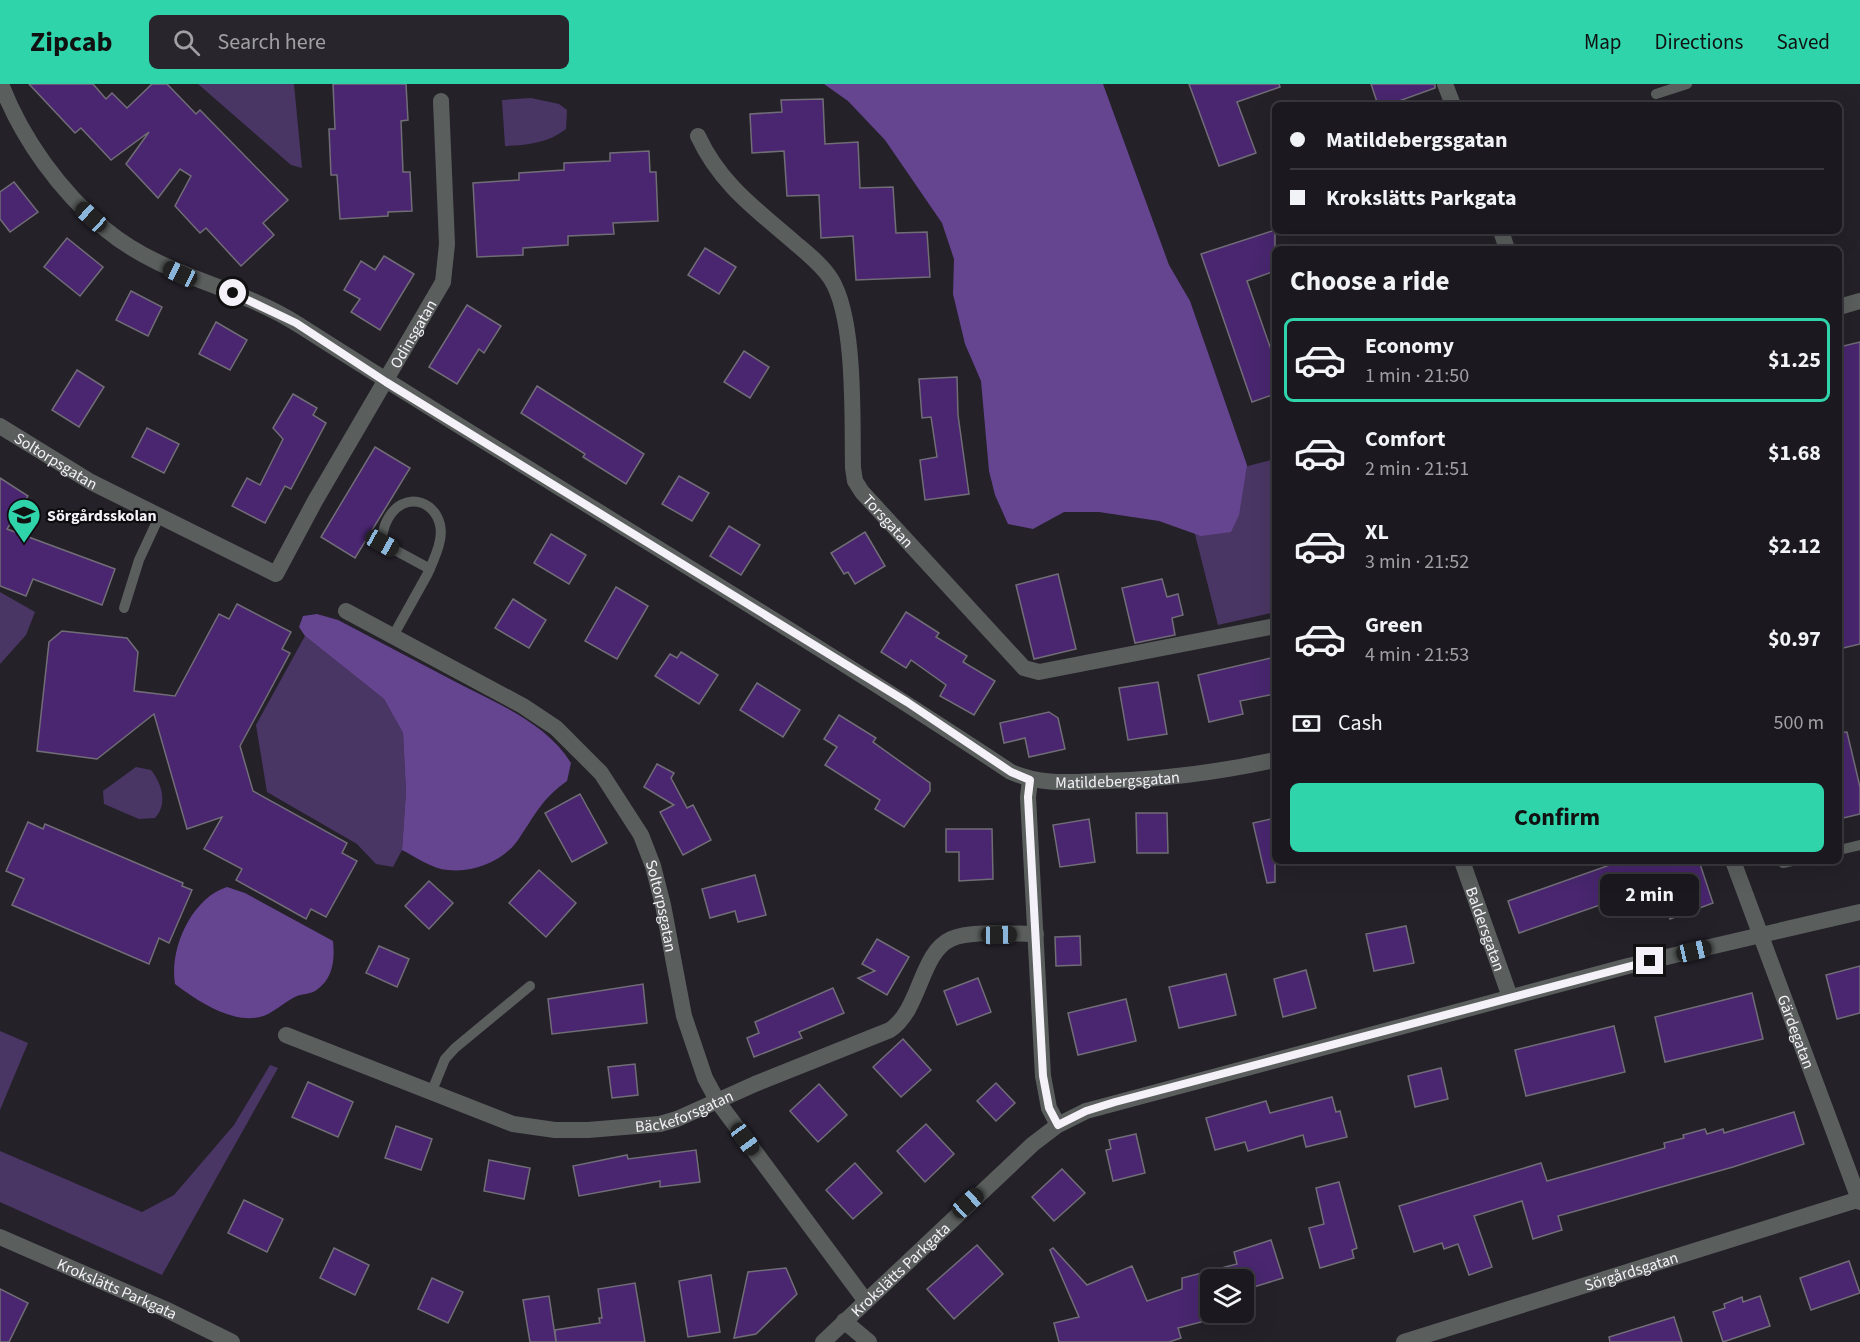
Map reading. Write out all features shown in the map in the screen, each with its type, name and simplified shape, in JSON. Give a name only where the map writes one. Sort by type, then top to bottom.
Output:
[{"type":"street","name":"Matildebergsgatan","points":[[1,84],[12,109],[49,171],[77,204],[105,229],[155,263],[251,300],[285,317],[386,382],[898,696],[1011,772],[1030,780],[1047,783],[1181,778],[1272,761]]},
{"type":"street","points":[[1445,84],[1452,102]]},
{"type":"street","name":"Odinsgatan","points":[[276,574],[315,501],[443,282],[447,244],[441,101]]},
{"type":"street","name":"Torsgatan","points":[[698,136],[709,161],[729,185],[819,264],[838,292],[848,343],[853,468],[862,492],[1024,668],[1038,672],[1272,627]]},
{"type":"street","points":[[1842,306],[1860,301]]},
{"type":"street","name":"Soltorpsgatan","points":[[0,426],[91,482],[276,574]]},
{"type":"street","name":"Soltorpsgatan","points":[[346,612],[523,706],[556,728],[601,773],[641,835],[653,866],[663,905],[684,1016],[705,1078],[718,1102],[865,1300]]},
{"type":"street","points":[[1030,780],[1028,797],[1043,1076],[1049,1108],[1058,1125]]},
{"type":"street","name":"Baldersgatan","points":[[1463,864],[1510,997]]},
{"type":"street","name":"Gärdegatan","points":[[1734,864],[1860,1200]]},
{"type":"street","name":"Krokslätts Parkgata","points":[[823,1342],[1033,1144],[1058,1125],[1086,1111],[1628,966],[1761,937],[1860,912]]},
{"type":"street","name":"Bäckeforsgatan","points":[[286,1035],[513,1124],[555,1130],[588,1130],[660,1124],[890,1030],[900,1023],[909,1011],[934,954],[952,938],[1036,934]]},
{"type":"street","name":"Sörgårdsgatan","points":[[1404,1342],[1860,1200]]},
{"type":"street","name":"Krokslätts Parkgata","points":[[0,1237],[165,1309],[232,1342]]},
{"type":"street","points":[[844,1321],[869,1342]]},
{"type":"lane","points":[[1656,94],[1686,84]]},
{"type":"lane","points":[[393,636],[430,569],[440,541],[439,519],[431,509],[420,502],[409,501],[398,505],[387,520],[381,536],[382,543],[430,569]]},
{"type":"lane","points":[[124,608],[139,560],[159,517]]},
{"type":"lane","points":[[1842,849],[1860,845]]},
{"type":"lane","points":[[431,1093],[445,1059],[455,1048],[530,986]]},
{"type":"shaded area","points":[[198,84],[294,84],[302,168],[291,165]]},
{"type":"shaded area","points":[[824,84],[1103,84],[1169,265],[1190,301],[1247,465],[1239,515],[1231,532],[1201,536],[1159,521],[1099,512],[1064,512],[1033,529],[1008,524],[995,495],[989,471],[981,381],[965,344],[953,294],[954,259],[942,223],[885,140],[848,101]]},
{"type":"shaded area","points":[[531,98],[559,104],[567,110],[566,129],[537,142],[505,146],[502,100]]},
{"type":"shaded area","points":[[1272,460],[1272,613],[1218,625],[1182,483]]},
{"type":"shaded area","points":[[0,592],[35,612],[26,635],[0,664]]},
{"type":"shaded area","points":[[317,614],[338,620],[501,705],[533,724],[560,748],[571,763],[567,781],[546,800],[507,852],[479,867],[448,870],[424,862],[402,850],[406,792],[403,733],[384,699],[305,636],[299,627],[303,616]]},
{"type":"shaded area","points":[[305,636],[384,699],[403,733],[406,792],[402,850],[393,867],[376,864],[357,844],[267,792],[256,725]]},
{"type":"shaded area","points":[[136,767],[151,770],[161,788],[161,807],[155,818],[139,819],[104,804],[103,791]]},
{"type":"shaded area","points":[[227,887],[245,893],[333,941],[332,969],[321,986],[313,992],[292,998],[265,1015],[249,1018],[226,1014],[215,1009],[175,984],[176,955],[186,926],[203,902],[214,893]]},
{"type":"shaded area","points":[[0,1031],[28,1043],[0,1110]]},
{"type":"shaded area","points":[[270,1065],[278,1068],[162,1275],[0,1202],[0,1151],[142,1212],[174,1195],[234,1125]]},
{"type":"building","points":[[29,84],[93,84],[106,99],[112,93],[127,108],[152,84],[167,84],[196,114],[200,110],[288,200],[263,223],[274,235],[241,266],[206,228],[200,233],[175,206],[191,176],[180,169],[158,198],[126,164],[149,132],[111,160],[81,128],[75,133]]},
{"type":"building","points":[[333,84],[406,84],[408,120],[401,121],[403,172],[410,172],[412,211],[388,212],[388,216],[340,219],[337,175],[331,175],[329,129],[335,129]]},
{"type":"building","points":[[1189,84],[1279,84],[1280,87],[1237,102],[1256,153],[1219,166]]},
{"type":"building","points":[[1371,84],[1435,84],[1435,88],[1396,102],[1377,102]]},
{"type":"building","points":[[823,99],[825,144],[858,142],[860,188],[893,187],[896,233],[927,232],[930,277],[856,280],[853,236],[821,238],[819,195],[787,196],[784,151],[752,153],[750,114],[782,112],[781,100]]},
{"type":"building","points":[[649,151],[650,172],[656,172],[658,221],[613,223],[614,234],[568,236],[568,245],[523,248],[523,255],[477,257],[473,183],[519,180],[519,173],[564,170],[564,163],[610,161],[610,153]]},
{"type":"building","points":[[14,182],[38,212],[10,232],[0,219],[0,192]]},
{"type":"building","points":[[1272,231],[1272,234],[1275,234],[1275,246],[1272,246],[1272,272],[1247,281],[1272,352],[1272,395],[1252,402],[1201,254]]},
{"type":"building","points":[[67,238],[103,267],[80,296],[44,267]]},
{"type":"building","points":[[705,248],[736,267],[719,294],[688,275]]},
{"type":"building","points":[[384,256],[414,274],[380,330],[351,312],[360,299],[344,290],[361,261],[375,270]]},
{"type":"building","points":[[131,291],[162,307],[148,336],[116,320]]},
{"type":"building","points":[[467,305],[501,326],[484,353],[479,349],[457,384],[429,367]]},
{"type":"building","points":[[216,322],[247,340],[230,370],[199,354]]},
{"type":"building","points":[[1860,342],[1860,644],[1842,648],[1842,346]]},
{"type":"building","points":[[744,351],[769,367],[750,398],[724,382]]},
{"type":"building","points":[[77,370],[104,387],[79,427],[52,410]]},
{"type":"building","points":[[957,377],[958,415],[969,494],[925,500],[920,460],[937,457],[931,417],[922,418],[919,379]]},
{"type":"building","points":[[537,386],[644,454],[626,484],[583,457],[585,454],[521,413]]},
{"type":"building","points":[[293,394],[317,408],[313,415],[326,423],[291,489],[285,486],[265,523],[232,506],[247,478],[260,485],[283,439],[273,428]]},
{"type":"building","points":[[147,428],[179,444],[164,473],[132,457]]},
{"type":"building","points":[[375,447],[410,468],[355,558],[321,537]]},
{"type":"building","points":[[679,476],[709,493],[692,521],[662,504]]},
{"type":"building","name":"Sörgårdsskolan","points":[[0,478],[28,496],[7,529],[115,569],[102,605],[33,579],[26,596],[0,586]]},
{"type":"building","points":[[729,526],[760,545],[741,575],[710,556]]},
{"type":"building","points":[[865,532],[885,566],[855,584],[848,572],[844,574],[831,553]]},
{"type":"building","points":[[551,534],[586,555],[569,584],[534,563]]},
{"type":"building","points":[[1058,574],[1076,649],[1034,659],[1016,585]]},
{"type":"building","points":[[1162,579],[1167,597],[1178,594],[1183,615],[1172,618],[1175,635],[1135,643],[1122,588]]},
{"type":"building","points":[[616,587],[648,606],[617,659],[585,641]]},
{"type":"building","points":[[513,599],[546,620],[529,648],[495,628]]},
{"type":"building","points":[[237,604],[291,632],[282,649],[290,653],[240,746],[253,791],[347,843],[342,853],[357,861],[326,917],[311,909],[306,919],[236,880],[242,869],[204,849],[222,817],[187,829],[154,714],[97,759],[37,751],[49,642],[62,631],[127,638],[138,652],[134,691],[175,696],[219,614],[229,619]]},
{"type":"building","points":[[906,612],[939,633],[936,637],[967,656],[963,662],[995,681],[974,715],[940,696],[946,685],[911,660],[906,668],[881,652]]},
{"type":"building","points":[[681,652],[718,675],[699,704],[655,676],[670,654],[677,658]]},
{"type":"building","points":[[1272,658],[1272,695],[1240,701],[1243,714],[1209,722],[1198,675]]},
{"type":"building","points":[[1158,682],[1167,734],[1128,740],[1119,688]]},
{"type":"building","points":[[757,683],[800,710],[783,737],[740,710]]},
{"type":"building","points":[[1049,712],[1058,718],[1065,749],[1029,757],[1025,738],[1004,743],[1000,723]]},
{"type":"building","points":[[839,715],[876,738],[873,742],[930,783],[930,791],[904,827],[875,809],[880,800],[825,765],[837,747],[824,739]]},
{"type":"building","points":[[1847,732],[1860,787],[1860,814],[1842,818],[1842,733]]},
{"type":"building","points":[[657,764],[674,773],[671,778],[687,808],[693,805],[711,840],[683,855],[660,812],[674,805],[644,787]]},
{"type":"building","points":[[580,794],[607,843],[572,862],[545,813]]},
{"type":"building","points":[[1136,813],[1167,813],[1168,853],[1137,853]]},
{"type":"building","points":[[1089,819],[1095,862],[1060,867],[1053,825]]},
{"type":"building","points":[[1272,819],[1272,864],[1275,864],[1275,882],[1267,883],[1253,823]]},
{"type":"building","points":[[28,822],[43,829],[45,824],[183,883],[182,886],[192,890],[169,943],[159,938],[149,964],[12,905],[24,879],[6,871]]},
{"type":"building","points":[[946,829],[992,829],[993,879],[959,881],[959,852],[946,852]]},
{"type":"building","points":[[1613,864],[1700,864],[1713,903],[1670,919],[1658,885],[1519,933],[1508,901]]},
{"type":"building","points":[[539,870],[576,903],[546,937],[509,903]]},
{"type":"building","points":[[755,875],[766,915],[738,922],[735,911],[710,918],[702,889]]},
{"type":"building","points":[[429,881],[453,903],[429,929],[405,906]]},
{"type":"building","points":[[1406,926],[1414,963],[1374,971],[1366,934]]},
{"type":"building","points":[[1080,936],[1081,965],[1056,966],[1055,937]]},
{"type":"building","points":[[877,939],[909,957],[887,995],[858,978],[875,971],[862,964]]},
{"type":"building","points":[[379,946],[409,959],[397,987],[366,973]]},
{"type":"building","points":[[1860,966],[1860,1013],[1837,1019],[1826,975]]},
{"type":"building","points":[[1306,970],[1316,1008],[1283,1017],[1274,979]]},
{"type":"building","points":[[1226,974],[1236,1015],[1179,1028],[1169,987]]},
{"type":"building","points":[[978,978],[991,1012],[957,1025],[944,991]]},
{"type":"building","points":[[643,984],[647,1023],[552,1034],[548,999]]},
{"type":"building","points":[[833,988],[844,1013],[799,1032],[802,1038],[754,1057],[747,1038],[759,1033],[755,1022]]},
{"type":"building","points":[[1752,993],[1763,1039],[1665,1062],[1655,1017]]},
{"type":"building","points":[[1126,999],[1136,1041],[1078,1055],[1068,1013]]},
{"type":"building","points":[[1614,1026],[1625,1072],[1526,1096],[1515,1050]]},
{"type":"building","points":[[903,1039],[931,1070],[901,1097],[873,1067]]},
{"type":"building","points":[[635,1064],[638,1095],[612,1098],[608,1067]]},
{"type":"building","points":[[1441,1068],[1448,1099],[1415,1107],[1408,1076]]},
{"type":"building","points":[[308,1082],[353,1102],[338,1137],[292,1117]]},
{"type":"building","points":[[996,1083],[1015,1103],[996,1121],[977,1101]]},
{"type":"building","points":[[819,1084],[847,1115],[818,1142],[790,1111]]},
{"type":"building","points":[[1332,1097],[1336,1112],[1340,1111],[1347,1137],[1306,1147],[1303,1135],[1248,1151],[1245,1142],[1215,1150],[1206,1118],[1266,1101],[1270,1113]]},
{"type":"building","points":[[1794,1112],[1804,1144],[1733,1167],[1558,1216],[1562,1230],[1533,1239],[1522,1201],[1474,1216],[1492,1267],[1469,1275],[1458,1244],[1444,1249],[1442,1243],[1414,1252],[1399,1206],[1541,1163],[1547,1181],[1665,1148],[1664,1143],[1684,1138],[1683,1135],[1705,1129],[1707,1134],[1723,1129],[1724,1133]]},
{"type":"building","points":[[926,1124],[954,1154],[925,1182],[897,1151]]},
{"type":"building","points":[[396,1126],[432,1139],[421,1170],[385,1158]]},
{"type":"building","points":[[1136,1134],[1145,1173],[1113,1181],[1106,1150],[1111,1149],[1109,1140]]},
{"type":"building","points":[[696,1150],[700,1182],[660,1187],[660,1181],[579,1196],[573,1166],[627,1155],[628,1159]]},
{"type":"building","points":[[489,1160],[530,1168],[524,1199],[484,1191]]},
{"type":"building","points":[[855,1163],[882,1193],[853,1219],[826,1190]]},
{"type":"building","points":[[1062,1169],[1085,1193],[1054,1221],[1032,1197]]},
{"type":"building","points":[[1339,1182],[1357,1248],[1352,1250],[1354,1258],[1320,1268],[1309,1228],[1324,1224],[1316,1188]]},
{"type":"building","points":[[244,1200],[283,1219],[267,1252],[228,1233]]},
{"type":"building","points":[[1271,1240],[1283,1278],[1254,1287],[1254,1269],[1217,1269],[1237,1264],[1234,1252]]},
{"type":"building","points":[[977,1245],[1003,1274],[954,1319],[927,1289]]},
{"type":"building","points":[[334,1248],[369,1265],[355,1295],[320,1278]]},
{"type":"building","points":[[1053,1248],[1087,1285],[1132,1266],[1147,1301],[1182,1289],[1182,1278],[1200,1273],[1200,1322],[1178,1328],[1181,1338],[1169,1342],[1059,1342],[1054,1323],[1079,1317],[1050,1250]]},
{"type":"building","points":[[1849,1261],[1860,1293],[1811,1310],[1800,1278]]},
{"type":"building","points":[[786,1268],[797,1294],[756,1334],[734,1338],[748,1272]]},
{"type":"building","points":[[711,1275],[720,1332],[688,1337],[679,1281]]},
{"type":"building","points":[[432,1278],[463,1292],[448,1323],[418,1309]]},
{"type":"building","points":[[635,1283],[645,1342],[556,1342],[555,1330],[600,1323],[599,1318],[602,1318],[598,1289]]},
{"type":"building","points":[[0,1289],[28,1303],[9,1342],[0,1342]]},
{"type":"building","points":[[549,1296],[556,1342],[530,1342],[523,1300]]},
{"type":"building","points":[[1760,1296],[1770,1326],[1723,1342],[1713,1312],[1725,1308],[1724,1304],[1742,1297],[1743,1302]]},
{"type":"building","points":[[1674,1317],[1682,1342],[1610,1342],[1609,1337]]},
{"type":"place","name":"Sörgårdsskolan","points":[[24,544]]},
{"type":"route","points":[[233,293],[296,323],[386,382],[907,702],[1011,772],[1030,780],[1028,797],[1043,1076],[1049,1108],[1058,1125],[1086,1111],[1115,1102],[1650,961]]}]
